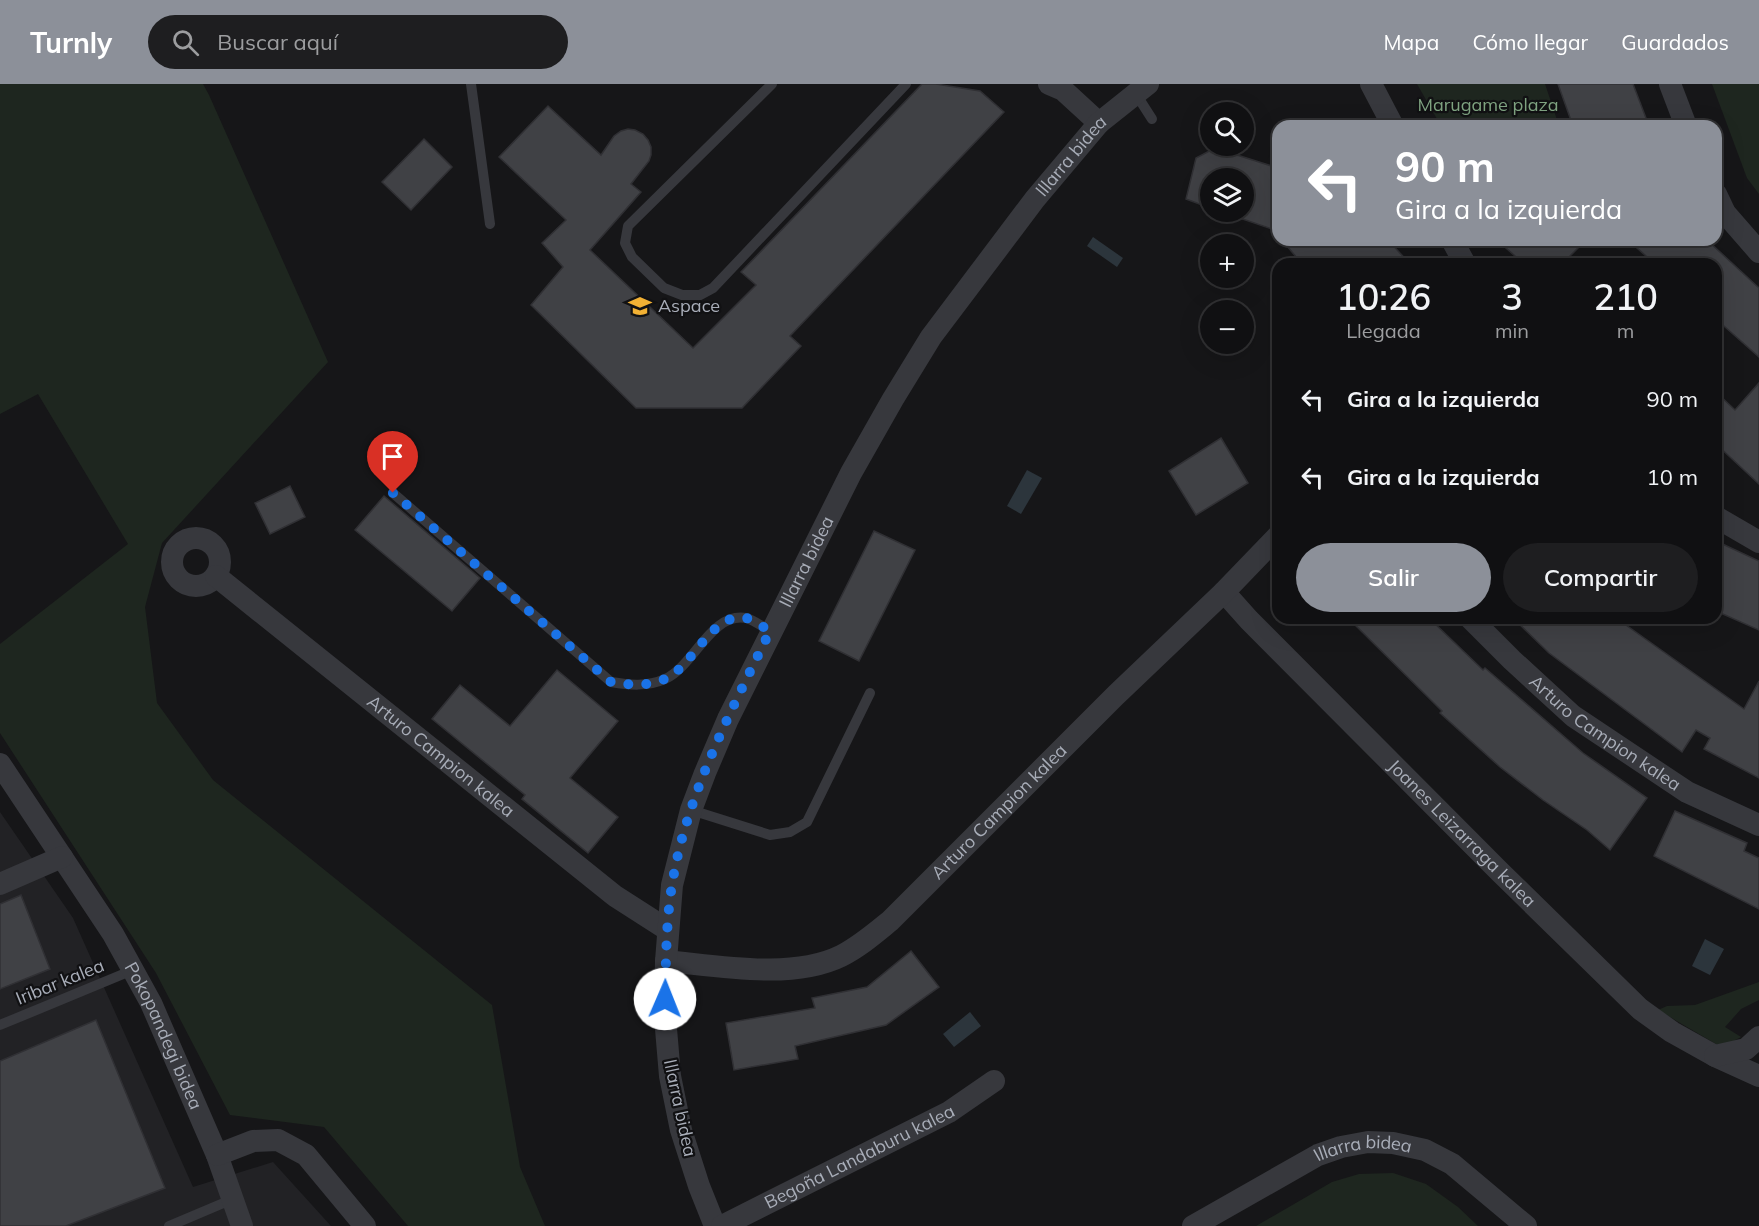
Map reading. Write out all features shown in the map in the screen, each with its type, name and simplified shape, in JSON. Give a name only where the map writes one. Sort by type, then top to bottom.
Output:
[{"type":"street","points":[[1049,84],[1063,90],[1099,123]]},
{"type":"street","points":[[1355,84],[1387,116]]},
{"type":"street","points":[[1371,84],[1387,116]]},
{"type":"street","points":[[1670,84],[1684,120]]},
{"type":"street","name":"Illarra bidea","points":[[715,1226],[681,1130],[670,1076],[665,1017],[666,961],[672,885],[691,810],[728,719],[770,631],[851,473],[931,337],[1035,199],[1099,123],[1142,89]]},
{"type":"street","points":[[1722,207],[1759,252]]},
{"type":"street","points":[[1722,518],[1742,520],[1759,525]]},
{"type":"street","points":[[1722,520],[1759,542]]},
{"type":"street","name":"Arturo Campion kalea","points":[[666,961],[777,970],[811,965],[840,956],[866,940],[890,921],[1272,542]]},
{"type":"street","name":"Arturo Campion kalea","points":[[216,576],[615,896],[668,930]]},
{"type":"street","name":"Joanes Leizarraga kalea","points":[[1224,592],[1484,856],[1640,1009],[1672,1032],[1715,1056],[1759,1076]]},
{"type":"street","name":"Arturo Campion kalea","points":[[1476,624],[1573,716],[1687,792],[1759,825]]},
{"type":"street","name":"Pokopandegi bidea","points":[[0,764],[113,934],[151,1002],[217,1155],[242,1226]]},
{"type":"street","points":[[0,884],[62,857]]},
{"type":"street","points":[[1715,1056],[1746,1049],[1759,1037]]},
{"type":"street","name":"Begoña Landaburu kalea","points":[[722,1226],[949,1112],[994,1081]]},
{"type":"street","points":[[217,1155],[253,1141],[278,1140],[306,1155],[365,1226]]},
{"type":"street","name":"Illarra bidea","points":[[1193,1226],[1318,1155],[1341,1147],[1368,1142],[1394,1143],[1425,1150],[1452,1164],[1526,1226]]},
{"type":"lane","points":[[471,84],[490,224]]},
{"type":"lane","points":[[772,84],[628,226],[625,243],[632,257],[664,288],[682,295],[700,295],[713,288],[906,84]]},
{"type":"lane","points":[[1142,89],[1152,119]]},
{"type":"lane","points":[[393,493],[611,682],[648,685],[666,679],[680,670],[718,626],[732,618],[747,618],[770,631]]},
{"type":"lane","points":[[691,810],[770,835],[790,832],[807,822],[870,693]]},
{"type":"lane","name":"Iribar kalea","points":[[0,1025],[133,970]]},
{"type":"lane","points":[[169,1226],[233,1199]]},
{"type":"shaded area","points":[[1093,237],[1123,258],[1117,267],[1087,246]]},
{"type":"shaded area","points":[[1027,470],[1042,478],[1021,514],[1007,506]]},
{"type":"shaded area","points":[[0,812],[73,918],[193,1187],[273,1162],[331,1226],[0,1226]]},
{"type":"shaded area","points":[[1705,939],[1724,949],[1710,975],[1692,966]]},
{"type":"shaded area","points":[[970,1012],[981,1026],[954,1047],[943,1034]]},
{"type":"green space","points":[[0,84],[203,84],[209,95],[328,362],[162,543],[145,607],[157,703],[213,780],[492,1005],[520,1167],[545,1226],[408,1226],[324,1127],[230,1115],[156,973],[0,733],[0,644],[128,544],[38,394],[0,414]]},
{"type":"green space","name":"Marugame plaza","points":[[1417,84],[1545,84],[1557,120],[1438,120]]},
{"type":"green space","points":[[1712,84],[1759,84],[1759,194],[1747,178]]},
{"type":"green space","points":[[1759,982],[1759,1000],[1741,1009],[1725,1027],[1741,1037],[1728,1044],[1716,1044],[1658,1010],[1667,1006],[1695,1005]]},
{"type":"green space","points":[[1393,1173],[1426,1184],[1458,1207],[1478,1226],[1256,1226],[1332,1182],[1359,1174]]},
{"type":"building","points":[[922,84],[980,91],[1004,112],[790,336],[801,346],[742,408],[636,408],[531,305],[563,267],[542,243],[566,220],[499,157],[548,106],[601,155],[614,136],[621,131],[635,130],[648,140],[651,147],[649,161],[631,184],[641,192],[590,250],[693,348],[756,285],[741,272]]},
{"type":"building","points":[[1558,84],[1633,84],[1647,120],[1571,120]]},
{"type":"building","points":[[424,139],[452,167],[411,210],[382,182]]},
{"type":"building","points":[[1200,156],[1240,156],[1272,166],[1272,229],[1251,222],[1254,222],[1254,168],[1200,168],[1200,204],[1186,199],[1196,158]]},
{"type":"building","points":[[1287,246],[1394,246],[1404,258],[1297,258]]},
{"type":"building","points":[[1504,246],[1580,246],[1568,258],[1517,258]]},
{"type":"building","points":[[1635,246],[1714,246],[1759,288],[1759,357],[1722,324],[1722,258],[1648,258]]},
{"type":"building","points":[[1759,383],[1759,484],[1722,450],[1722,398],[1735,410]]},
{"type":"building","points":[[1221,438],[1248,483],[1196,515],[1169,471]]},
{"type":"building","points":[[290,486],[305,517],[270,534],[255,503]]},
{"type":"building","points":[[384,496],[480,578],[452,611],[355,530]]},
{"type":"building","points":[[874,531],[915,550],[859,661],[819,641]]},
{"type":"building","points":[[1722,544],[1759,561],[1759,630],[1722,614]]},
{"type":"building","points":[[1354,624],[1435,624],[1483,670],[1485,668],[1583,753],[1647,798],[1610,850],[1587,830],[1500,767],[1440,713],[1442,711]]},
{"type":"building","points":[[1519,624],[1624,624],[1744,709],[1759,681],[1759,778],[1704,749],[1710,738],[1696,730],[1682,752],[1549,653]]},
{"type":"building","points":[[557,670],[618,721],[570,778],[618,817],[588,853],[522,799],[525,795],[432,719],[460,685],[510,726]]},
{"type":"building","points":[[1675,811],[1747,843],[1744,851],[1759,858],[1759,909],[1654,856]]},
{"type":"building","points":[[21,895],[50,969],[0,989],[0,904]]},
{"type":"building","points":[[911,951],[939,987],[886,1025],[795,1046],[798,1059],[734,1070],[726,1023],[815,1008],[812,998],[867,987]]},
{"type":"building","points":[[96,1020],[165,1188],[66,1226],[0,1226],[0,1061]]},
{"type":"place","name":"Aspace","points":[[640,306]]},
{"type":"route","points":[[393,493],[611,682],[648,685],[666,679],[680,670],[718,626],[732,618],[747,618],[770,631],[728,719],[691,810],[672,885],[665,999]]}]
